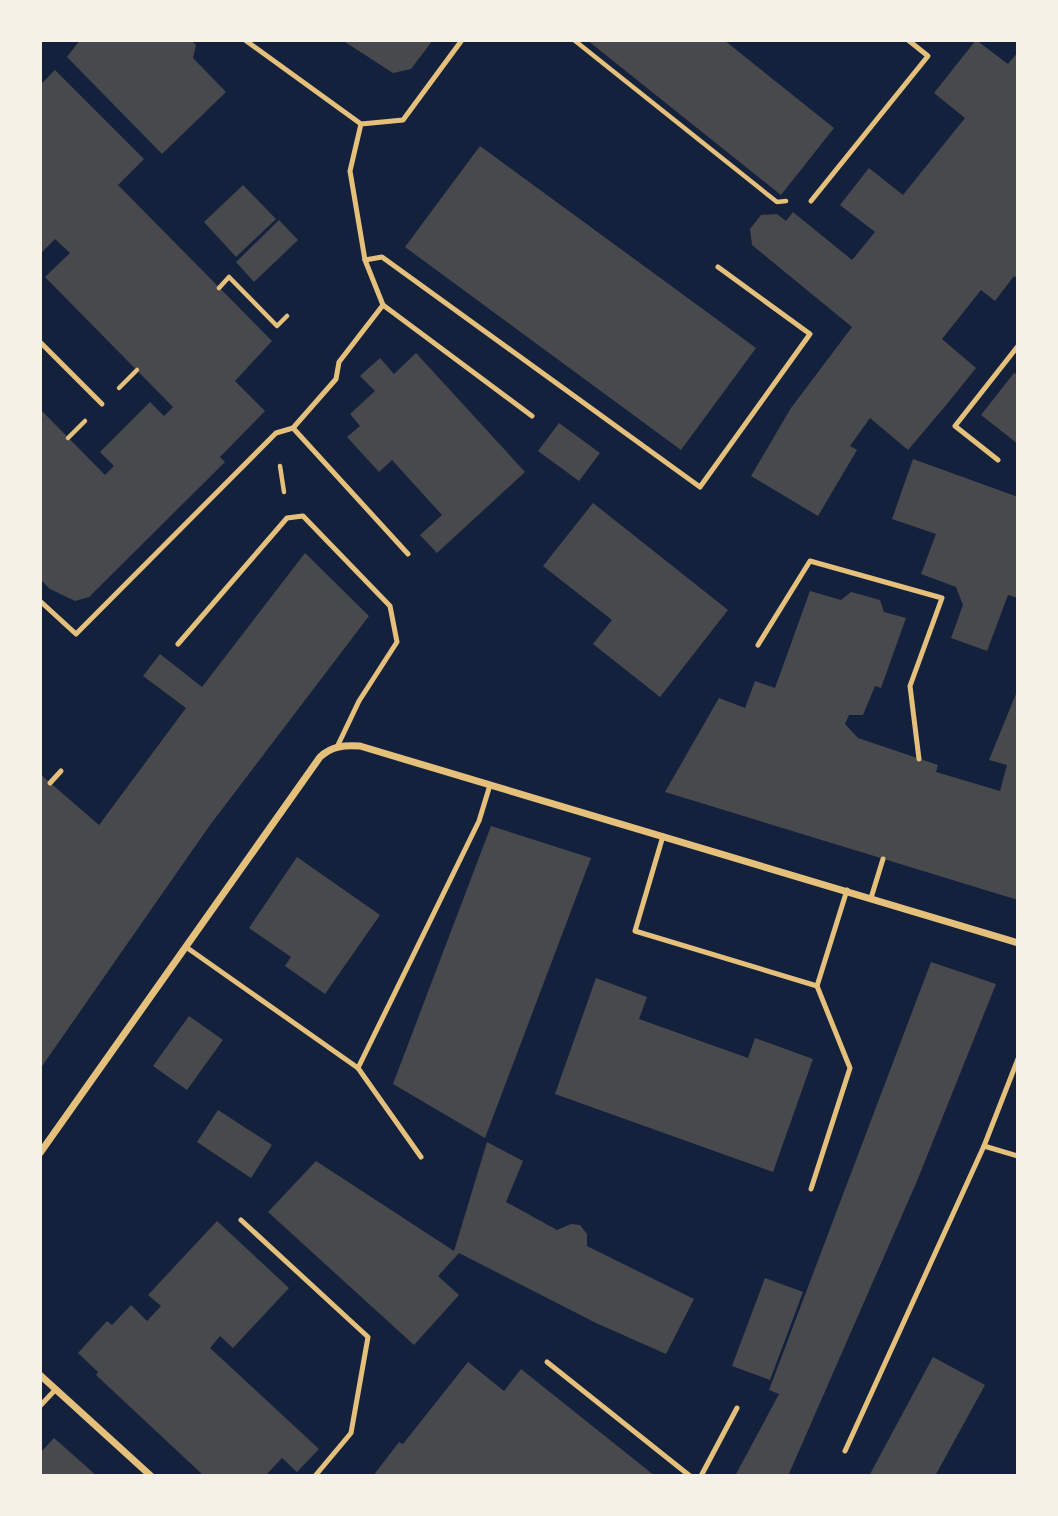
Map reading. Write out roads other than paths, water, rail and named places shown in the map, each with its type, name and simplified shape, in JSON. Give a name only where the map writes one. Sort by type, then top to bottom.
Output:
[{"type":"street","points":[[40,1153],[320,757],[328,749],[337,747],[360,746],[1018,943]]},
{"type":"street","points":[[40,1375],[151,1476]]},
{"type":"lane","points":[[245,40],[361,124],[403,120],[462,40]]},
{"type":"lane","points":[[811,201],[928,56],[908,40]]},
{"type":"lane","points":[[361,124],[351,171],[365,260],[383,305],[531,416]]},
{"type":"lane","points":[[365,260],[382,257],[700,487],[810,334],[718,267]]},
{"type":"lane","points":[[40,601],[76,634],[276,433],[293,428],[336,379],[339,362],[383,305]]},
{"type":"lane","points":[[40,342],[102,404]]},
{"type":"lane","points":[[998,460],[955,426],[1018,346]]},
{"type":"lane","points":[[293,428],[408,554]]},
{"type":"lane","points":[[178,644],[287,518],[303,516],[390,606],[397,642],[359,701],[337,747]]},
{"type":"lane","points":[[758,645],[810,561],[942,598],[910,687],[919,759]]},
{"type":"lane","points":[[50,783],[61,771]]},
{"type":"lane","points":[[358,1068],[479,821],[490,785]]},
{"type":"lane","points":[[663,836],[635,931],[817,986]]},
{"type":"lane","points":[[871,898],[883,859]]},
{"type":"lane","points":[[811,1189],[850,1068],[817,986],[847,890]]},
{"type":"lane","points":[[186,947],[358,1068],[421,1157]]},
{"type":"lane","points":[[845,1451],[984,1146],[1018,1059]]},
{"type":"lane","points":[[984,1146],[1018,1156]]},
{"type":"lane","points":[[241,1220],[368,1337],[351,1433],[315,1476]]},
{"type":"lane","points":[[547,1362],[690,1476]]},
{"type":"lane","points":[[40,1406],[56,1389]]},
{"type":"lane","points":[[701,1476],[737,1408]]}]
